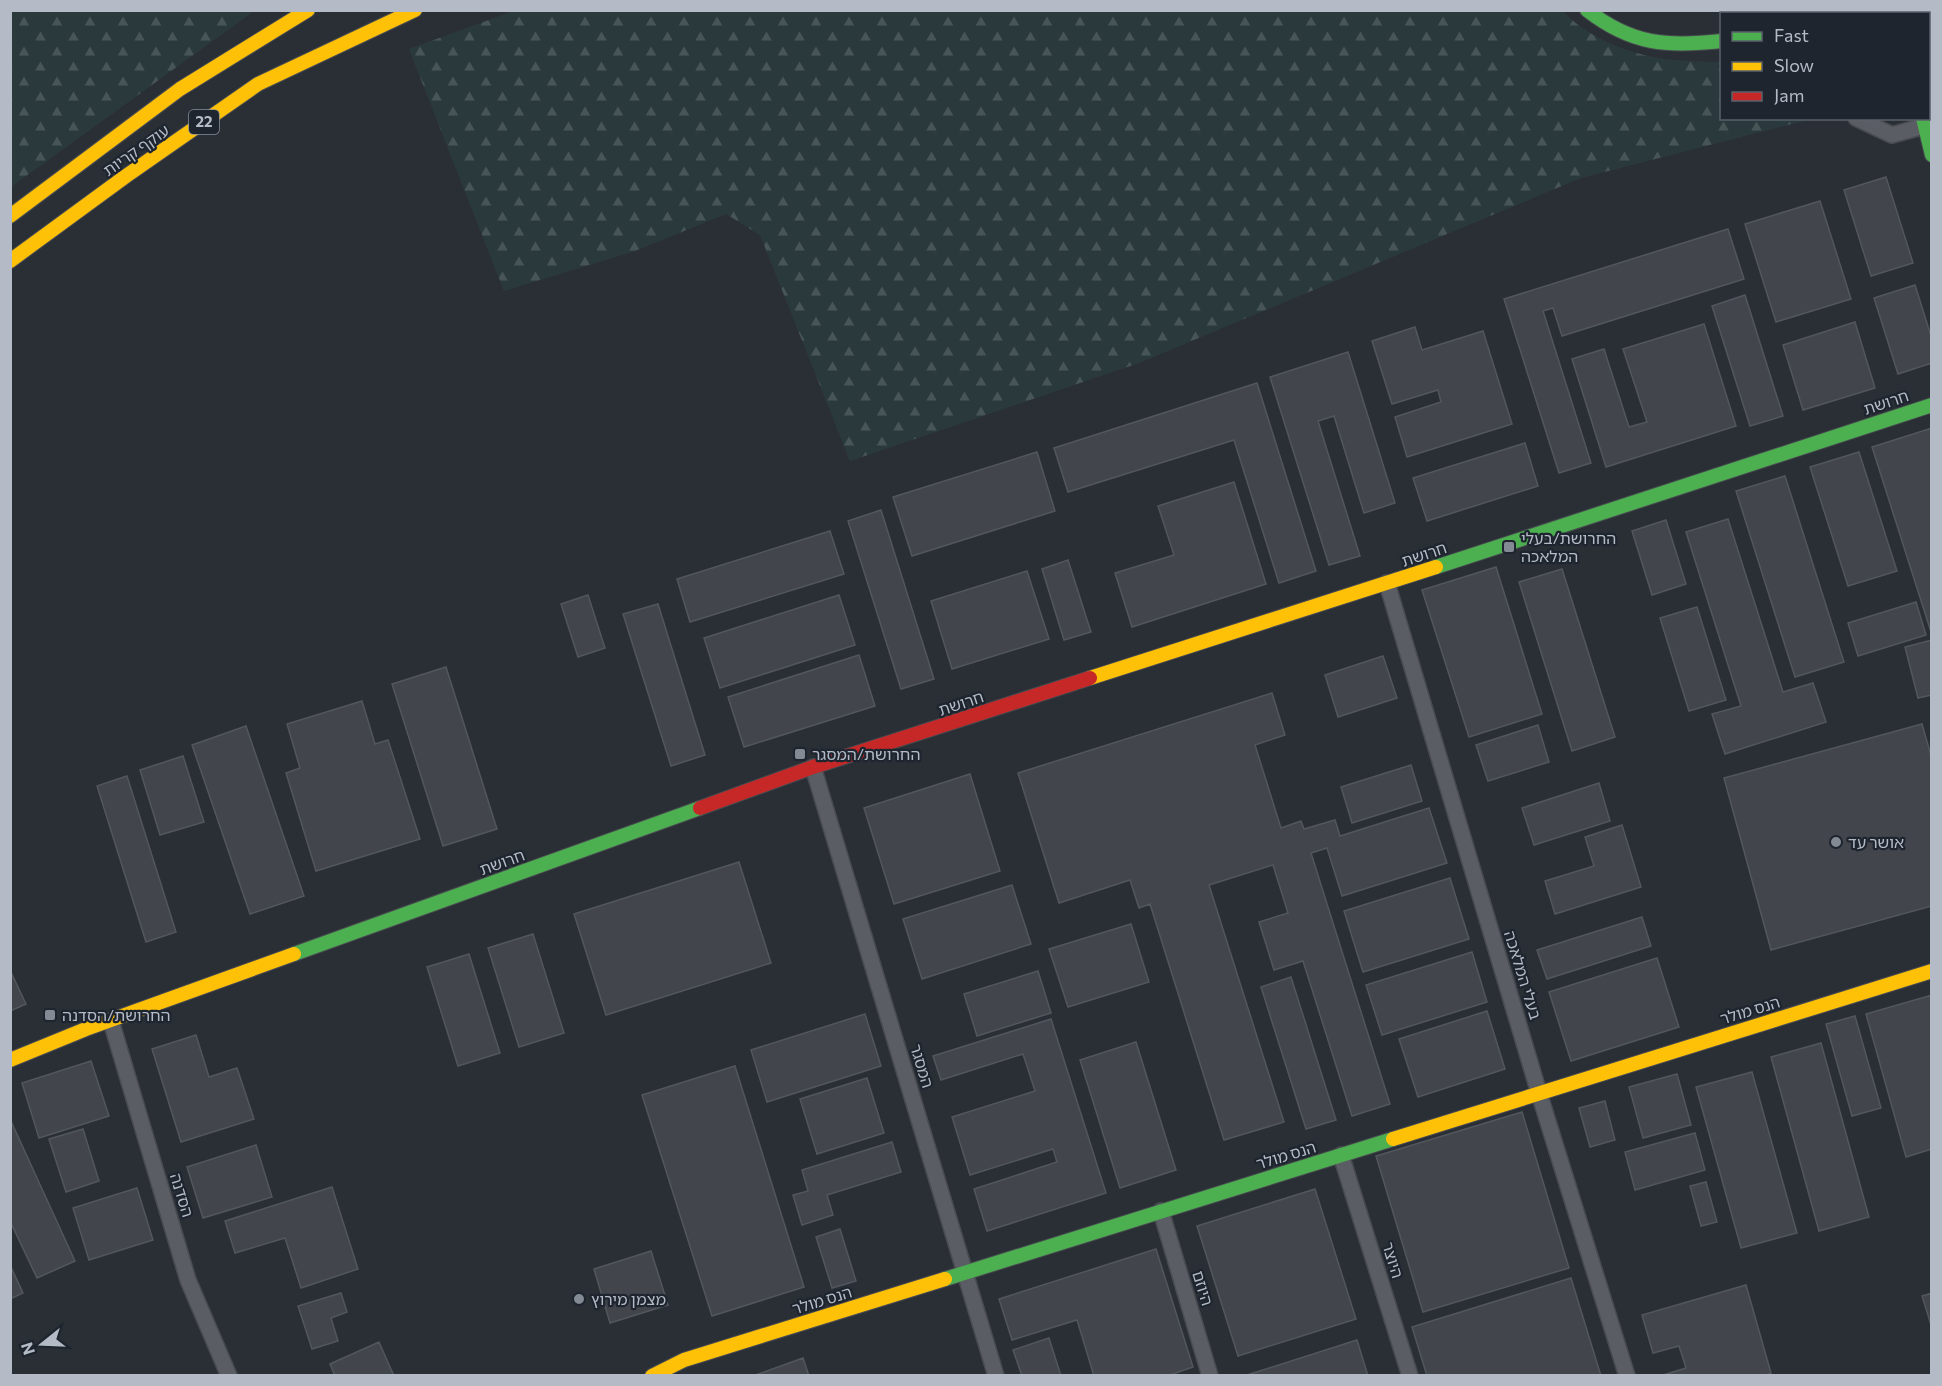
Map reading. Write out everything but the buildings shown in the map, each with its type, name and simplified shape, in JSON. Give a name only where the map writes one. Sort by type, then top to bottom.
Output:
[{"type":"main road","name":"עוקף קריות","points":[[10,216],[180,89],[308,10]]},
{"type":"main road","name":"עוקף קריות","points":[[10,261],[258,84],[415,10]]},
{"type":"main road","points":[[1587,10],[1599,21],[1627,36],[1652,42],[1683,45],[1720,41]]},
{"type":"main road","points":[[1923,122],[1932,155]]},
{"type":"main road","name":"חרושת","points":[[10,1060],[111,1021],[813,768],[1932,405]]},
{"type":"main road","name":"הנס מולר","points":[[652,1376],[684,1360],[1932,971]]},
{"type":"street","points":[[1860,120],[1892,135],[1923,122]]},
{"type":"street","name":"בעלי המלאכה","points":[[1387,583],[1539,1093],[1628,1376]]},
{"type":"street","name":"המסגר","points":[[813,768],[996,1376]]},
{"type":"street","name":"הסדנה","points":[[111,1021],[188,1280],[229,1376]]},
{"type":"street","name":"היוצר","points":[[1341,1155],[1410,1376]]},
{"type":"street","name":"היוזם","points":[[1161,1211],[1210,1376]]},
{"type":"green space","points":[[11,10],[254,10],[254,11],[11,187]]},
{"type":"green space","points":[[516,10],[1563,11],[1582,28],[1606,42],[1632,52],[1672,60],[1720,61],[1720,120],[1807,120],[1581,178],[1139,363],[850,461],[760,235],[726,214],[635,251],[504,291],[409,49]]},
{"type":"traffic: fast","points":[[1587,10],[1619,30],[1651,41],[1684,44],[1720,41]]},
{"type":"traffic: fast","points":[[1849,12],[1856,10]]},
{"type":"traffic: fast","points":[[1923,120],[1932,155]]},
{"type":"traffic: fast","points":[[1436,567],[1932,405]]},
{"type":"traffic: fast","points":[[294,954],[700,808]]},
{"type":"traffic: fast","points":[[945,1279],[1393,1139]]},
{"type":"traffic: slow","points":[[10,216],[180,89],[308,10]]},
{"type":"traffic: slow","points":[[10,261],[258,84],[415,10]]},
{"type":"traffic: slow","points":[[1090,678],[1436,567]]},
{"type":"traffic: slow","points":[[10,1060],[86,1029],[294,954]]},
{"type":"traffic: slow","points":[[1393,1139],[1932,971]]},
{"type":"traffic: slow","points":[[652,1376],[684,1360],[945,1279]]},
{"type":"traffic: jam","points":[[700,808],[813,767],[1090,678]]},
{"type":"place","name":"החרושת/בעלי המלאכה","points":[[1509,547]]},
{"type":"place","name":"החרושת/המסגר","points":[[800,754]]},
{"type":"place","name":"אושר עד","points":[[1836,842]]},
{"type":"place","name":"החרושת/הסדנה","points":[[50,1015]]},
{"type":"place","name":"מצמן מירוץ","points":[[579,1299]]}]
